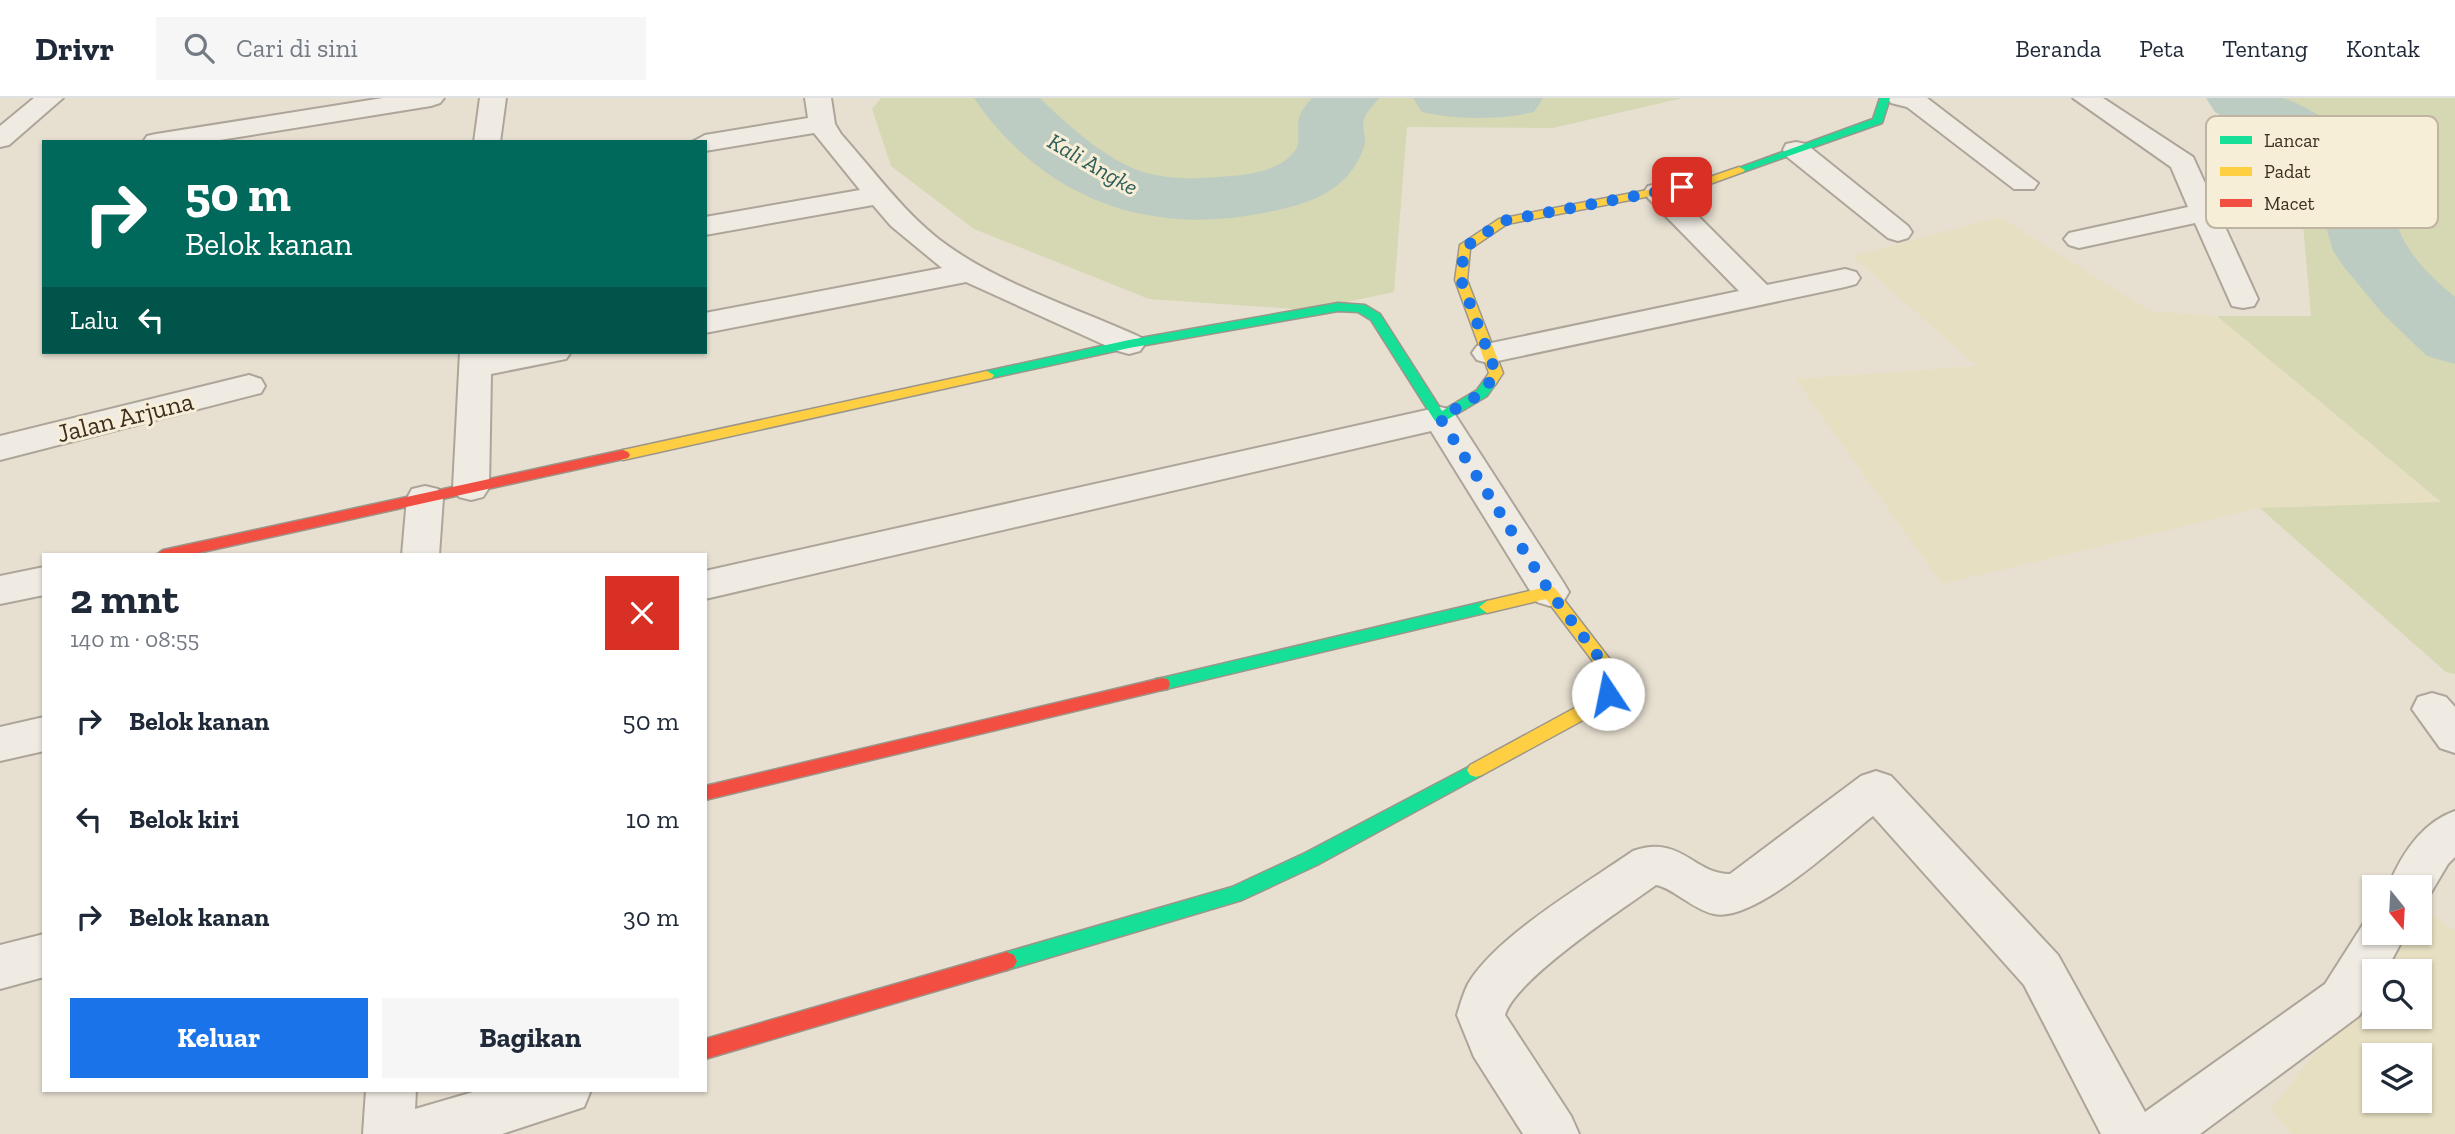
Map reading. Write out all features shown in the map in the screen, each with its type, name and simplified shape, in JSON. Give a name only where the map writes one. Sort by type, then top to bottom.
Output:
[{"type":"street","points":[[0,139],[50,98]]},
{"type":"street","points":[[168,140],[431,98]]},
{"type":"street","points":[[487,140],[493,98]]},
{"type":"street","points":[[707,585],[1440,418],[1482,393],[1496,373],[1461,280],[1464,248],[1503,221],[1707,182],[1878,121],[1885,98]]},
{"type":"street","points":[[1900,98],[1916,102],[2024,183]]},
{"type":"street","points":[[2079,239],[2205,212],[2183,163],[2086,98]]},
{"type":"street","points":[[707,143],[820,111],[830,138],[879,195],[936,251],[969,272],[1129,344]]},
{"type":"street","points":[[1796,150],[1898,232]]},
{"type":"street","points":[[1658,192],[1760,295]]},
{"type":"street","points":[[707,226],[879,195]]},
{"type":"street","points":[[2212,228],[2243,299]]},
{"type":"street","points":[[707,323],[969,272]]},
{"type":"street","points":[[1488,353],[1845,278]]},
{"type":"street","points":[[172,553],[1129,344],[1338,307],[1361,308],[1376,317],[1550,592],[1609,671],[1610,684],[1601,702],[1311,859],[1236,894],[707,1048]]},
{"type":"street","points":[[471,488],[475,359],[532,354]]},
{"type":"street","name":"Jalan Arjuna","points":[[0,448],[249,386]]},
{"type":"street","points":[[420,553],[425,498]]},
{"type":"street","points":[[0,590],[42,581]]},
{"type":"street","points":[[707,793],[1550,592]]},
{"type":"street","points":[[0,744],[42,734]]},
{"type":"street","points":[[1553,1134],[1488,1034],[1481,1013],[1481,1006],[1493,988],[1514,964],[1649,865],[1665,866],[1716,896],[1734,894],[1747,888],[1876,789],[2041,970],[2130,1134]]},
{"type":"street","points":[[2417,875],[2432,850],[2455,830]]},
{"type":"street","points":[[2157,1134],[2342,1000],[2375,945]]},
{"type":"street","points":[[0,967],[42,956]]},
{"type":"street","points":[[388,1134],[391,1092]]},
{"type":"street","points":[[417,1134],[559,1092]]},
{"type":"shaded area","points":[[2000,217],[2150,311],[2217,316],[2442,503],[2260,508],[1942,584],[1795,379],[1977,366],[1852,256]]},
{"type":"shaded area","points":[[2432,915],[2455,931],[2455,1134],[2291,1134],[2271,1109],[2362,994],[2362,1029],[2432,1029],[2432,959],[2388,959],[2400,945],[2432,945]]},
{"type":"green space","points":[[881,98],[1683,98],[1553,128],[1407,127],[1394,292],[1309,310],[1149,299],[974,229],[891,166],[872,109]]},
{"type":"green space","points":[[2240,98],[2455,98],[2455,674],[2446,672],[2260,508],[2441,502],[2217,316],[2311,316],[2303,228],[2438,228],[2438,116],[2267,116]]},
{"type":"waterway","name":"Kali Angke","points":[[1006,98],[1032,127],[1081,166],[1134,192],[1181,199],[1242,196],[1298,181],[1318,167],[1330,149],[1331,117],[1347,98]]},
{"type":"waterway","name":"Kali Angke","points":[[1445,98],[1511,98]]},
{"type":"waterway","name":"Kali Angke","points":[[2238,98],[2268,116]]},
{"type":"waterway","name":"Kali Angke","points":[[2363,228],[2370,251],[2410,298],[2455,339]]},
{"type":"traffic: fast","points":[[1739,170],[1878,121],[1885,98]]},
{"type":"traffic: fast","points":[[987,375],[1129,344],[1338,307],[1361,308],[1376,317],[1440,418],[1482,393],[1490,382]]},
{"type":"traffic: fast","points":[[1162,684],[1487,607]]},
{"type":"traffic: fast","points":[[1007,961],[1235,894],[1311,859],[1476,770]]},
{"type":"traffic: slow","points":[[1490,382],[1496,373],[1461,280],[1464,248],[1503,221],[1707,182],[1739,170]]},
{"type":"traffic: slow","points":[[623,455],[987,375]]},
{"type":"traffic: slow","points":[[1476,770],[1601,702],[1610,684],[1609,671],[1550,592],[1487,607]]},
{"type":"traffic: jam","points":[[172,553],[623,455]]},
{"type":"traffic: jam","points":[[707,793],[1162,684]]},
{"type":"traffic: jam","points":[[707,1048],[1007,961]]},
{"type":"route","points":[[1608,694],[1609,671],[1550,592],[1440,418],[1482,393],[1496,373],[1461,280],[1464,248],[1503,221],[1682,187]]}]
